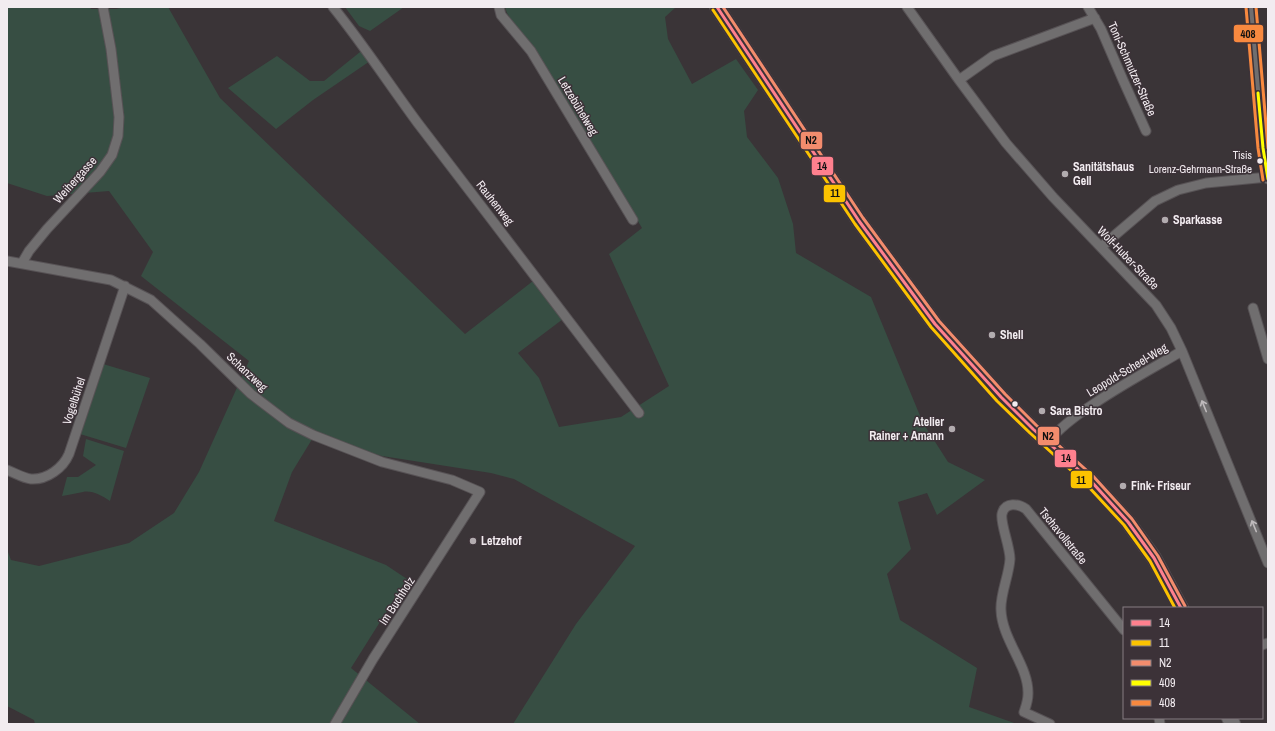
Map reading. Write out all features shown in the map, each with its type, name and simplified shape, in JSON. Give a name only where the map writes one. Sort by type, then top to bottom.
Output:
[{"type":"main road","points":[[717,7],[859,221],[935,324],[1001,397],[1090,480],[1128,522],[1154,558],[1180,607]]},
{"type":"street","name":"Weihergasse","points":[[22,263],[29,251],[47,228],[100,172],[112,155],[114,149],[118,136],[119,117],[103,7]]},
{"type":"street","name":"Rauhenweg","points":[[334,7],[365,48],[394,91],[535,274],[638,413]]},
{"type":"street","name":"Letzebühelweg","points":[[499,7],[502,15],[531,51],[633,220]]},
{"type":"street","name":"Wolf-Huber-Straße","points":[[907,7],[1006,143],[1053,197],[1156,305],[1171,328],[1182,351],[1268,563]]},
{"type":"street","name":"Toni-Schmutzer-Straße","points":[[1088,7],[1101,28],[1146,131]]},
{"type":"street","points":[[1101,247],[1155,201],[1178,190],[1206,182],[1268,178],[1263,148],[1251,7]]},
{"type":"street","name":"Toni-Schmutzer-Straße","points":[[959,80],[993,56],[1095,18]]},
{"type":"street","points":[[1258,93],[1268,92]]},
{"type":"street","name":"Schanzweg","points":[[7,261],[110,280],[125,286],[151,300],[205,349],[251,394],[289,423],[313,435],[382,462],[452,480],[480,492]]},
{"type":"street","name":"Vogelbühel","points":[[7,470],[31,479],[39,478],[54,472],[65,462],[69,454],[125,286]]},
{"type":"street","points":[[1253,308],[1268,359]]},
{"type":"street","name":"Leopold-Scheel-Weg","points":[[1048,442],[1076,416],[1120,386],[1182,351]]},
{"type":"street","name":"Im Buchholz","points":[[335,724],[373,659],[480,492]]},
{"type":"street","name":"Tschavollstraße","points":[[1050,724],[1024,712],[1028,693],[1026,676],[1004,628],[1001,610],[1010,559],[1009,545],[1002,519],[1004,509],[1010,504],[1016,504],[1026,509],[1123,629]]},
{"type":"green space","points":[[7,7],[90,7],[91,9],[116,9],[126,7],[168,7],[220,98],[465,334],[533,281],[563,319],[518,353],[539,378],[559,427],[621,417],[669,386],[609,254],[642,228],[507,13],[505,7],[676,7],[665,17],[668,39],[692,84],[736,59],[758,90],[744,111],[747,137],[778,178],[793,224],[796,253],[871,297],[923,423],[948,462],[985,480],[937,515],[927,493],[898,502],[911,549],[887,574],[900,620],[977,668],[969,707],[1017,724],[513,724],[576,624],[635,546],[514,479],[491,473],[382,456],[314,436],[292,472],[274,521],[386,565],[407,579],[351,668],[420,724],[35,724],[34,720],[7,706],[7,552],[11,560],[39,566],[129,543],[174,513],[199,472],[249,361],[141,276],[153,252],[109,191],[47,196],[7,183]]},
{"type":"green space","points":[[345,7],[404,7],[370,31],[359,26]]},
{"type":"green space","points":[[365,48],[373,59],[313,100],[276,129],[228,88],[277,56],[310,81],[324,81]]},
{"type":"green space","points":[[103,364],[150,378],[126,448],[80,434]]},
{"type":"green space","points":[[86,439],[124,451],[110,501],[100,495],[90,492],[62,496],[67,477],[78,477],[96,465],[83,456]]},
{"type":"transit line","name":"14","points":[[717,7],[859,221],[935,324],[1001,397],[1033,429],[1090,480],[1128,522],[1154,558],[1180,607]]},
{"type":"transit line","name":"N2","points":[[723,7],[863,218],[939,321],[1005,394],[1036,425],[1093,476],[1132,519],[1158,556],[1185,606]]},
{"type":"transit line","name":"408","points":[[1246,7],[1258,148],[1263,180]]},
{"type":"transit line","points":[[1256,7],[1268,148]]},
{"type":"transit line","name":"11","points":[[713,10],[855,224],[931,327],[997,401],[1086,484],[1124,525],[1150,561],[1174,607]]},
{"type":"transit line","name":"409","points":[[1258,93],[1263,148],[1268,179]]},
{"type":"place","name":"Tisis Lorenz-Gehrmann-Straße","points":[[1260,161]]},
{"type":"place","name":"Sanitätshaus Gell","points":[[1065,174]]},
{"type":"place","name":"Sparkasse","points":[[1165,220]]},
{"type":"place","name":"Shell","points":[[992,335]]},
{"type":"place","name":"Sara Bistro","points":[[1042,411]]},
{"type":"place","name":"Atelier Rainer + Amann","points":[[952,429]]},
{"type":"place","name":"Fink- Friseur","points":[[1123,486]]},
{"type":"place","name":"Letzehof","points":[[473,541]]}]
